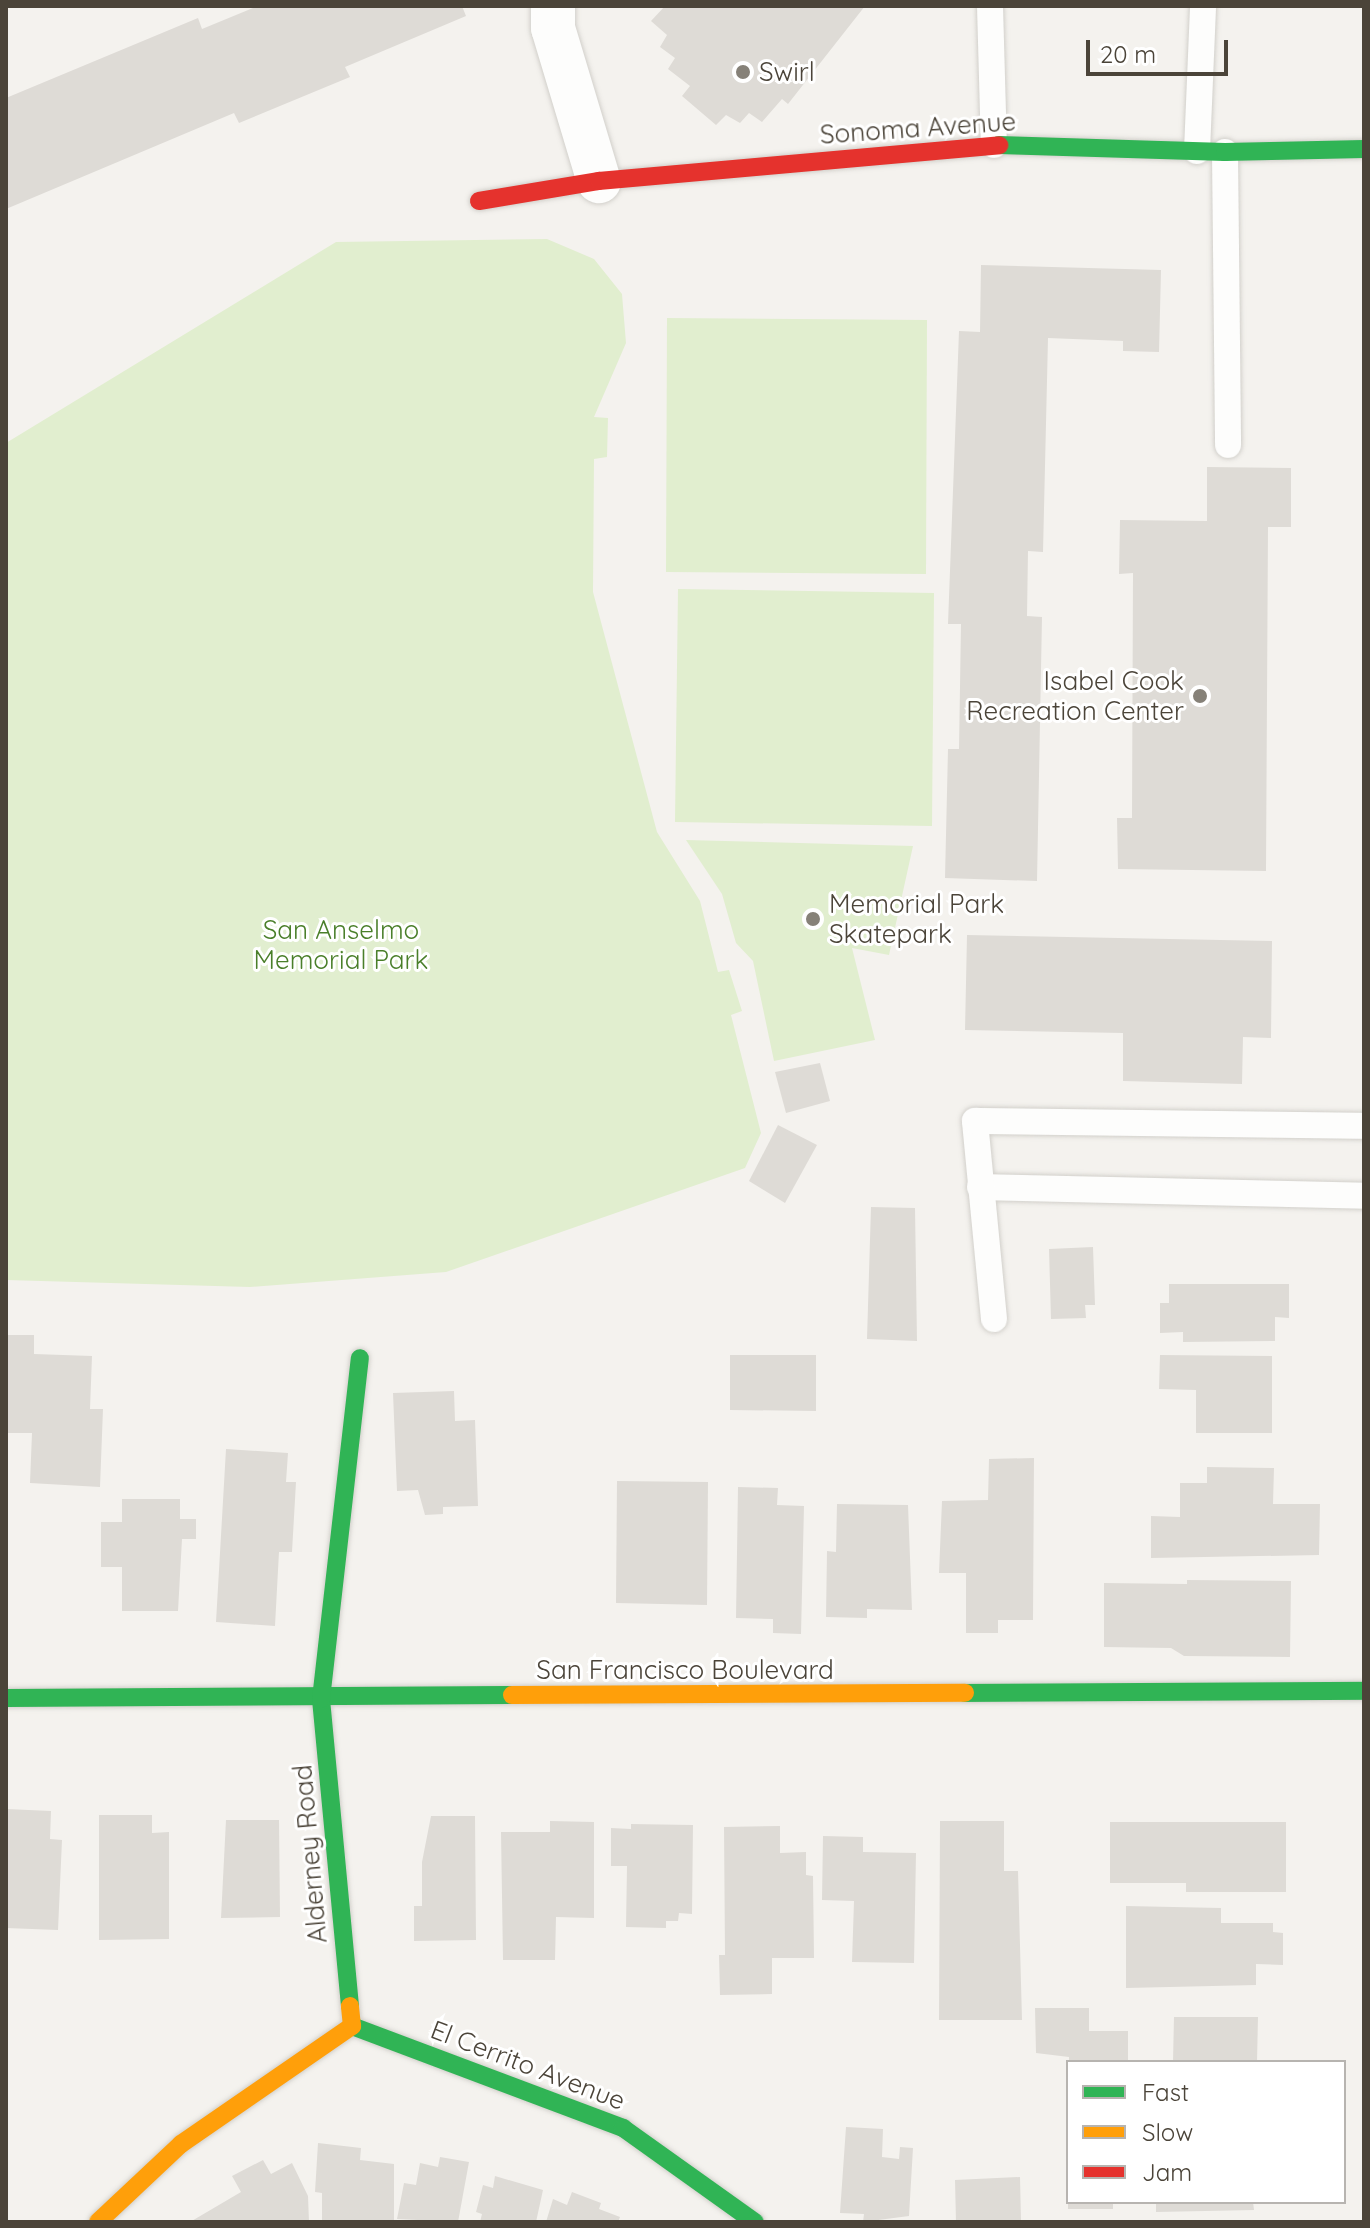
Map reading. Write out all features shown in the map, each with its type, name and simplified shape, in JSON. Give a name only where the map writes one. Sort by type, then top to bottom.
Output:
[{"type":"street","points":[[553,6],[553,28],[599,181]]},
{"type":"street","name":"Sonoma Avenue","points":[[479,201],[599,181],[994,145],[1225,152],[1364,149]]},
{"type":"street","name":"Alderney Road","points":[[352,2026],[321,1699],[360,1358]]},
{"type":"street","name":"San Francisco Boulevard","points":[[6,1698],[321,1699],[1364,1691]]},
{"type":"street","points":[[98,2222],[181,2144],[352,2026]]},
{"type":"street","name":"El Cerrito Avenue","points":[[352,2026],[623,2128],[755,2222]]},
{"type":"lane","points":[[990,6],[994,145]]},
{"type":"lane","points":[[1197,151],[1203,6]]},
{"type":"lane","points":[[1225,152],[1228,445]]},
{"type":"lane","points":[[994,1319],[975,1121],[1364,1126]]},
{"type":"lane","points":[[980,1187],[1364,1196]]},
{"type":"green space","name":"San Anselmo Memorial Park","points":[[547,239],[594,259],[622,294],[626,343],[594,417],[608,418],[607,457],[594,459],[593,592],[657,832],[700,901],[718,972],[729,970],[742,1011],[731,1015],[761,1133],[745,1168],[446,1272],[250,1287],[6,1280],[6,443],[336,242]]},
{"type":"green space","points":[[667,318],[927,320],[926,574],[666,572]]},
{"type":"green space","points":[[678,589],[934,593],[932,826],[675,822]]},
{"type":"green space","name":"Memorial Park Skatepark","points":[[686,840],[913,846],[889,955],[852,948],[875,1040],[774,1061],[753,961],[736,943],[722,894]]},
{"type":"building","points":[[258,6],[462,6],[466,16],[345,67],[350,77],[239,123],[234,113],[6,209],[6,98],[198,18],[202,29]]},
{"type":"building","points":[[665,6],[865,6],[788,104],[782,99],[762,122],[749,113],[740,123],[726,115],[716,125],[682,96],[690,86],[668,69],[675,58],[660,47],[667,35],[651,21]]},
{"type":"building","points":[[981,265],[1161,270],[1159,352],[1123,351],[1123,341],[1048,338],[1043,552],[1028,551],[1027,616],[1042,617],[1037,881],[945,878],[948,749],[959,749],[961,624],[948,624],[959,331],[980,332]]},
{"type":"building","name":"Isabel Cook Recreation Center","points":[[1207,467],[1291,468],[1291,527],[1268,527],[1266,871],[1118,869],[1117,818],[1132,818],[1133,573],[1119,574],[1120,520],[1207,521]]},
{"type":"building","points":[[967,935],[1272,941],[1271,1038],[1243,1037],[1242,1084],[1123,1081],[1123,1033],[965,1030]]},
{"type":"building","points":[[820,1063],[830,1101],[786,1113],[775,1072]]},
{"type":"building","points":[[778,1125],[817,1145],[785,1203],[749,1181]]},
{"type":"building","points":[[871,1207],[915,1208],[917,1341],[867,1339]]},
{"type":"building","points":[[1093,1247],[1095,1305],[1085,1305],[1086,1318],[1051,1319],[1049,1249]]},
{"type":"building","points":[[1169,1284],[1289,1284],[1289,1318],[1275,1317],[1275,1341],[1183,1342],[1183,1332],[1160,1333],[1160,1303],[1169,1303]]},
{"type":"building","points":[[6,1335],[34,1335],[34,1354],[92,1356],[90,1409],[103,1409],[100,1487],[30,1483],[32,1433],[6,1433]]},
{"type":"building","points":[[730,1355],[816,1355],[816,1411],[730,1410]]},
{"type":"building","points":[[1160,1355],[1272,1356],[1272,1433],[1196,1433],[1196,1390],[1159,1389]]},
{"type":"building","points":[[454,1391],[455,1421],[475,1420],[478,1506],[443,1507],[443,1514],[425,1515],[418,1490],[397,1491],[393,1393]]},
{"type":"building","points":[[226,1449],[288,1453],[286,1482],[296,1482],[292,1552],[279,1552],[275,1626],[216,1622]]},
{"type":"building","points":[[1034,1458],[1033,1620],[998,1620],[998,1633],[966,1633],[966,1573],[939,1573],[942,1501],[988,1500],[989,1459]]},
{"type":"building","points":[[1207,1467],[1274,1468],[1273,1504],[1320,1504],[1319,1555],[1151,1558],[1151,1516],[1180,1517],[1180,1483],[1207,1483]]},
{"type":"building","points":[[617,1481],[708,1482],[707,1605],[616,1603]]},
{"type":"building","points":[[738,1487],[778,1488],[777,1505],[804,1506],[801,1634],[773,1633],[773,1619],[736,1618]]},
{"type":"building","points":[[122,1499],[180,1499],[180,1519],[196,1519],[196,1539],[182,1539],[178,1611],[122,1611],[122,1567],[101,1567],[101,1522],[122,1522]]},
{"type":"building","points":[[837,1504],[908,1505],[912,1610],[867,1609],[867,1618],[826,1617],[827,1551],[836,1552]]},
{"type":"building","points":[[1187,1580],[1291,1581],[1290,1657],[1184,1656],[1171,1648],[1104,1647],[1104,1583],[1187,1584]]},
{"type":"building","points":[[6,1809],[51,1811],[50,1839],[62,1840],[58,1930],[6,1928]]},
{"type":"building","points":[[99,1815],[152,1815],[152,1833],[169,1832],[169,1939],[99,1940]]},
{"type":"building","points":[[431,1816],[475,1816],[476,1940],[414,1941],[414,1906],[422,1906],[422,1862]]},
{"type":"building","points":[[226,1820],[279,1820],[280,1917],[221,1918]]},
{"type":"building","points":[[550,1821],[594,1822],[594,1918],[556,1917],[555,1960],[503,1960],[501,1832],[550,1832]]},
{"type":"building","points":[[940,1821],[1004,1821],[1004,1871],[1018,1871],[1022,2020],[939,2020]]},
{"type":"building","points":[[1110,1822],[1286,1822],[1286,1892],[1186,1892],[1186,1883],[1110,1883]]},
{"type":"building","points":[[631,1824],[693,1825],[692,1914],[679,1913],[678,1921],[666,1921],[666,1928],[626,1927],[627,1866],[611,1866],[611,1828],[631,1829]]},
{"type":"building","points":[[780,1826],[780,1853],[806,1852],[806,1875],[813,1876],[814,1958],[772,1958],[772,1994],[720,1995],[719,1955],[725,1955],[724,1827]]},
{"type":"building","points":[[823,1836],[863,1837],[863,1852],[916,1853],[914,1963],[852,1962],[854,1901],[822,1900]]},
{"type":"building","points":[[1126,1906],[1221,1908],[1221,1923],[1273,1923],[1273,1932],[1283,1933],[1283,1965],[1256,1964],[1256,1985],[1126,1988]]},
{"type":"building","points":[[1035,2008],[1089,2008],[1089,2031],[1128,2031],[1128,2060],[1069,2060],[1069,2057],[1036,2053]]},
{"type":"building","points":[[1174,2017],[1258,2017],[1257,2060],[1173,2060]]},
{"type":"building","points":[[846,2127],[883,2129],[882,2157],[899,2159],[900,2147],[913,2148],[909,2216],[863,2222],[864,2214],[840,2213]]},
{"type":"building","points":[[318,2143],[361,2148],[360,2160],[394,2164],[394,2222],[322,2221],[322,2193],[315,2192]]},
{"type":"building","points":[[440,2157],[469,2162],[458,2222],[397,2219],[404,2183],[416,2185],[420,2163],[438,2167]]},
{"type":"building","points":[[263,2160],[271,2174],[292,2163],[308,2196],[309,2222],[190,2222],[241,2192],[232,2176]]},
{"type":"building","points":[[495,2176],[543,2190],[536,2222],[480,2222],[482,2214],[476,2212],[483,2185],[493,2188]]},
{"type":"building","points":[[1020,2177],[1021,2222],[956,2222],[955,2180]]},
{"type":"building","points":[[572,2192],[601,2203],[599,2209],[620,2217],[618,2222],[546,2222],[553,2199],[567,2205]]},
{"type":"building","points":[[1068,2204],[1113,2204],[1113,2209],[1068,2209]]},
{"type":"building","points":[[1156,2204],[1253,2204],[1254,2210],[1156,2212]]},
{"type":"traffic: fast","points":[[999,145],[1225,152],[1364,149]]},
{"type":"traffic: fast","points":[[350,2006],[321,1699],[360,1358]]},
{"type":"traffic: fast","points":[[965,1693],[1364,1691]]},
{"type":"traffic: fast","points":[[6,1698],[512,1695]]},
{"type":"traffic: fast","points":[[352,2026],[623,2128],[755,2222]]},
{"type":"traffic: slow","points":[[512,1695],[965,1693]]},
{"type":"traffic: slow","points":[[98,2222],[181,2144],[352,2026],[350,2006]]},
{"type":"traffic: jam","points":[[479,201],[599,181],[999,145]]},
{"type":"place","name":"Swirl","points":[[743,72]]},
{"type":"place","name":"Isabel Cook Recreation Center","points":[[1200,696]]},
{"type":"place","name":"Memorial Park Skatepark","points":[[813,919]]}]
